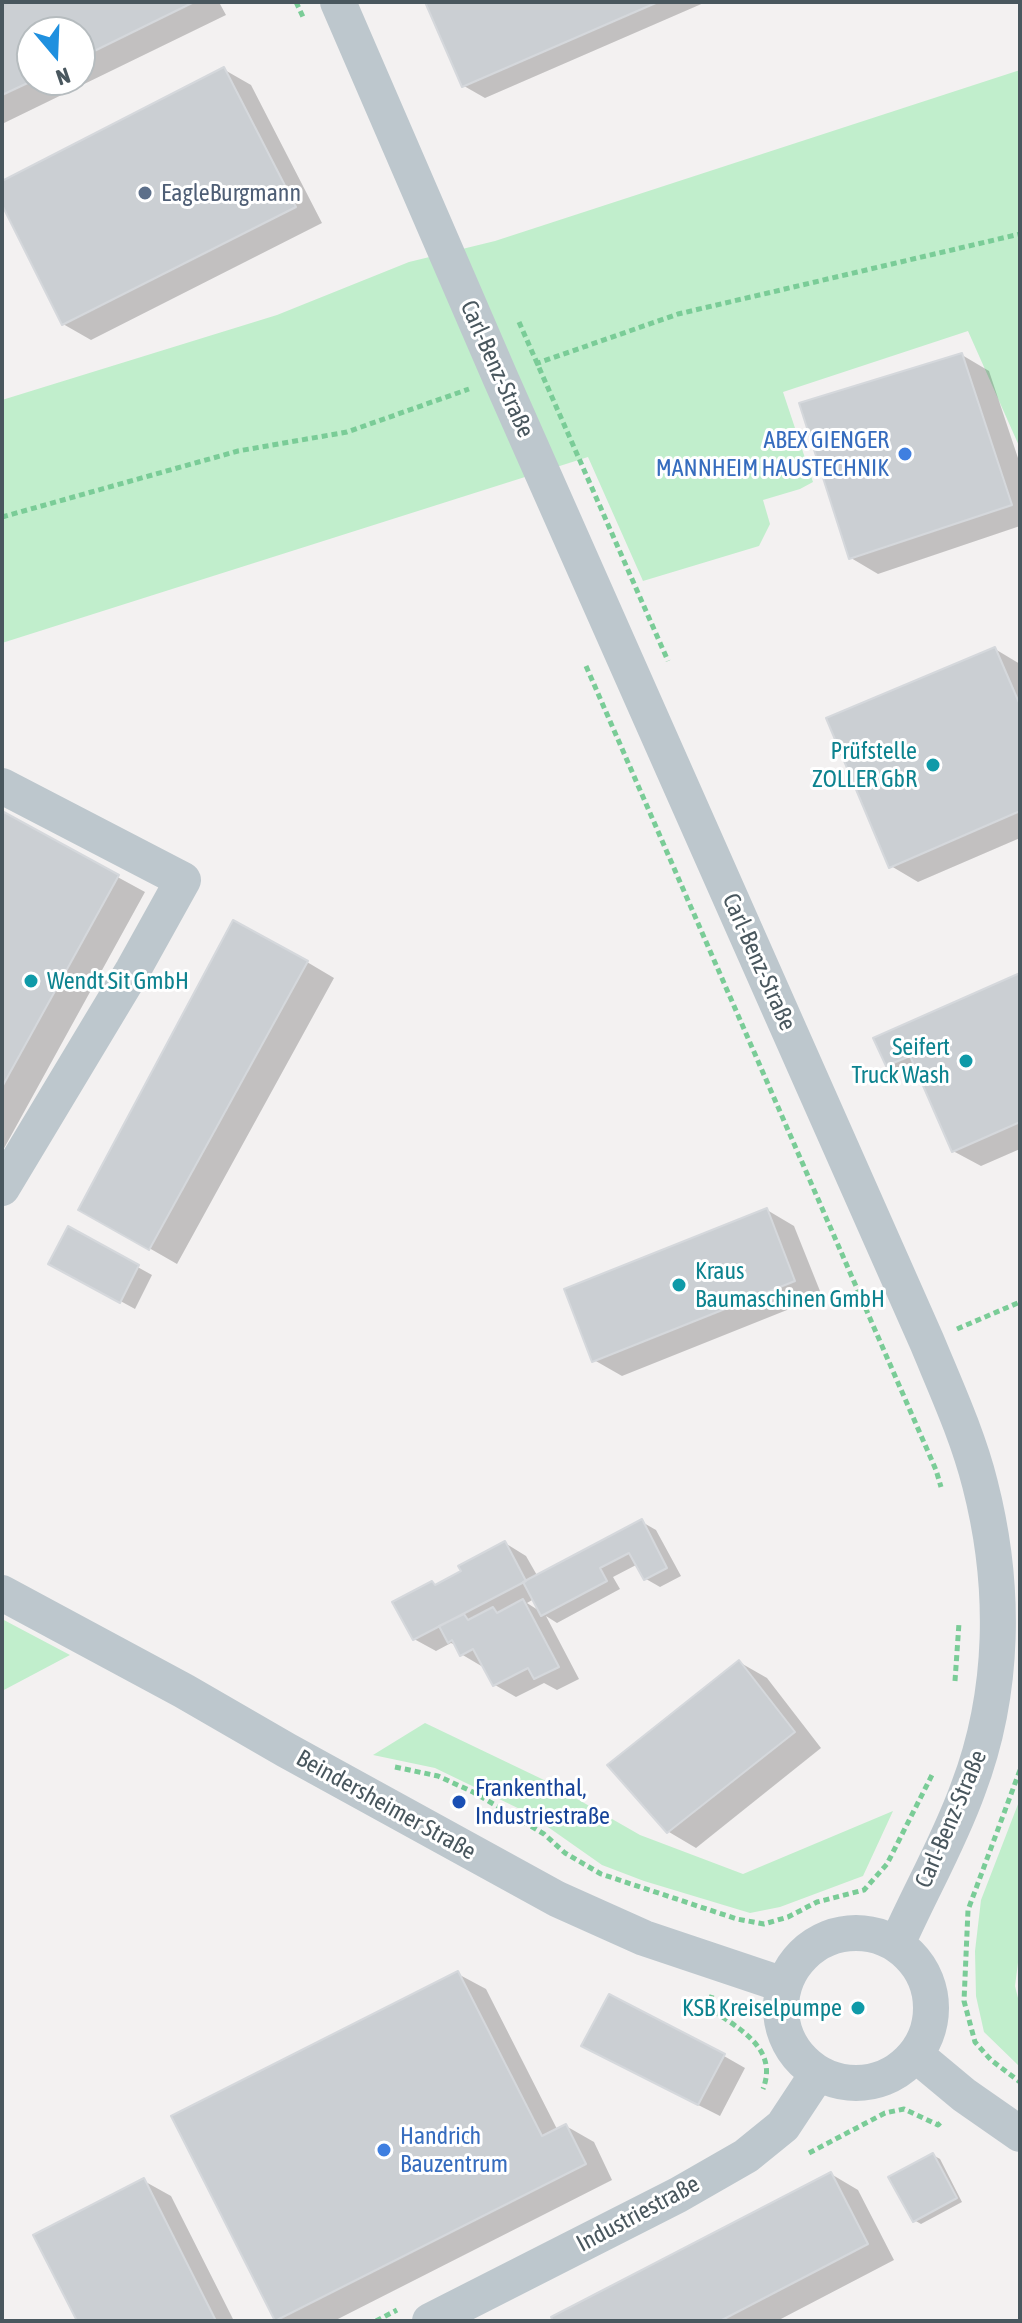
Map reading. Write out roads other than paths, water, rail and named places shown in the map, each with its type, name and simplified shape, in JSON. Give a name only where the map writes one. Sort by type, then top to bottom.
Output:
[{"type":"street","name":"Carl-Benz-Straße","points":[[338,2],[927,1342],[980,1483],[993,1546],[999,1609],[997,1673],[983,1745],[968,1790],[897,1944]]},
{"type":"street","points":[[2,786],[183,880],[133,970],[2,1188]]},
{"type":"street","name":"Beindersheimer Straße","points":[[2,1593],[557,1899],[644,1938],[784,1985]]},
{"type":"street","points":[[860,1932],[879,1935],[897,1944],[913,1958],[925,1975],[931,1995],[932,2016],[926,2037],[916,2055],[900,2070],[859,2084],[838,2082],[818,2073],[799,2057],[786,2035],[780,2010],[784,1985],[792,1967],[805,1952],[821,1941],[840,1934],[860,1932]]},
{"type":"street","points":[[916,2055],[964,2095],[1020,2134]]},
{"type":"street","name":"Industriestraße","points":[[430,2321],[489,2306],[746,2156],[783,2126],[818,2073]]},
{"type":"place","name":"EagleBurgmann","points":[[145,193]]},
{"type":"place","name":"ABEX GIENGER MANNHEIM HAUSTECHNIK","points":[[905,454]]},
{"type":"place","name":"Prüfstelle ZOLLER GbR","points":[[933,765]]},
{"type":"place","name":"Wendt Sit GmbH","points":[[31,981]]},
{"type":"place","name":"Seifert Truck Wash","points":[[966,1061]]},
{"type":"place","name":"Kraus Baumaschinen GmbH","points":[[679,1285]]},
{"type":"place","name":"Frankenthal, Industriestraße","points":[[459,1802]]},
{"type":"place","name":"KSB Kreiselpumpe","points":[[858,2008]]},
{"type":"place","name":"Handrich Bauzentrum","points":[[384,2150]]}]
